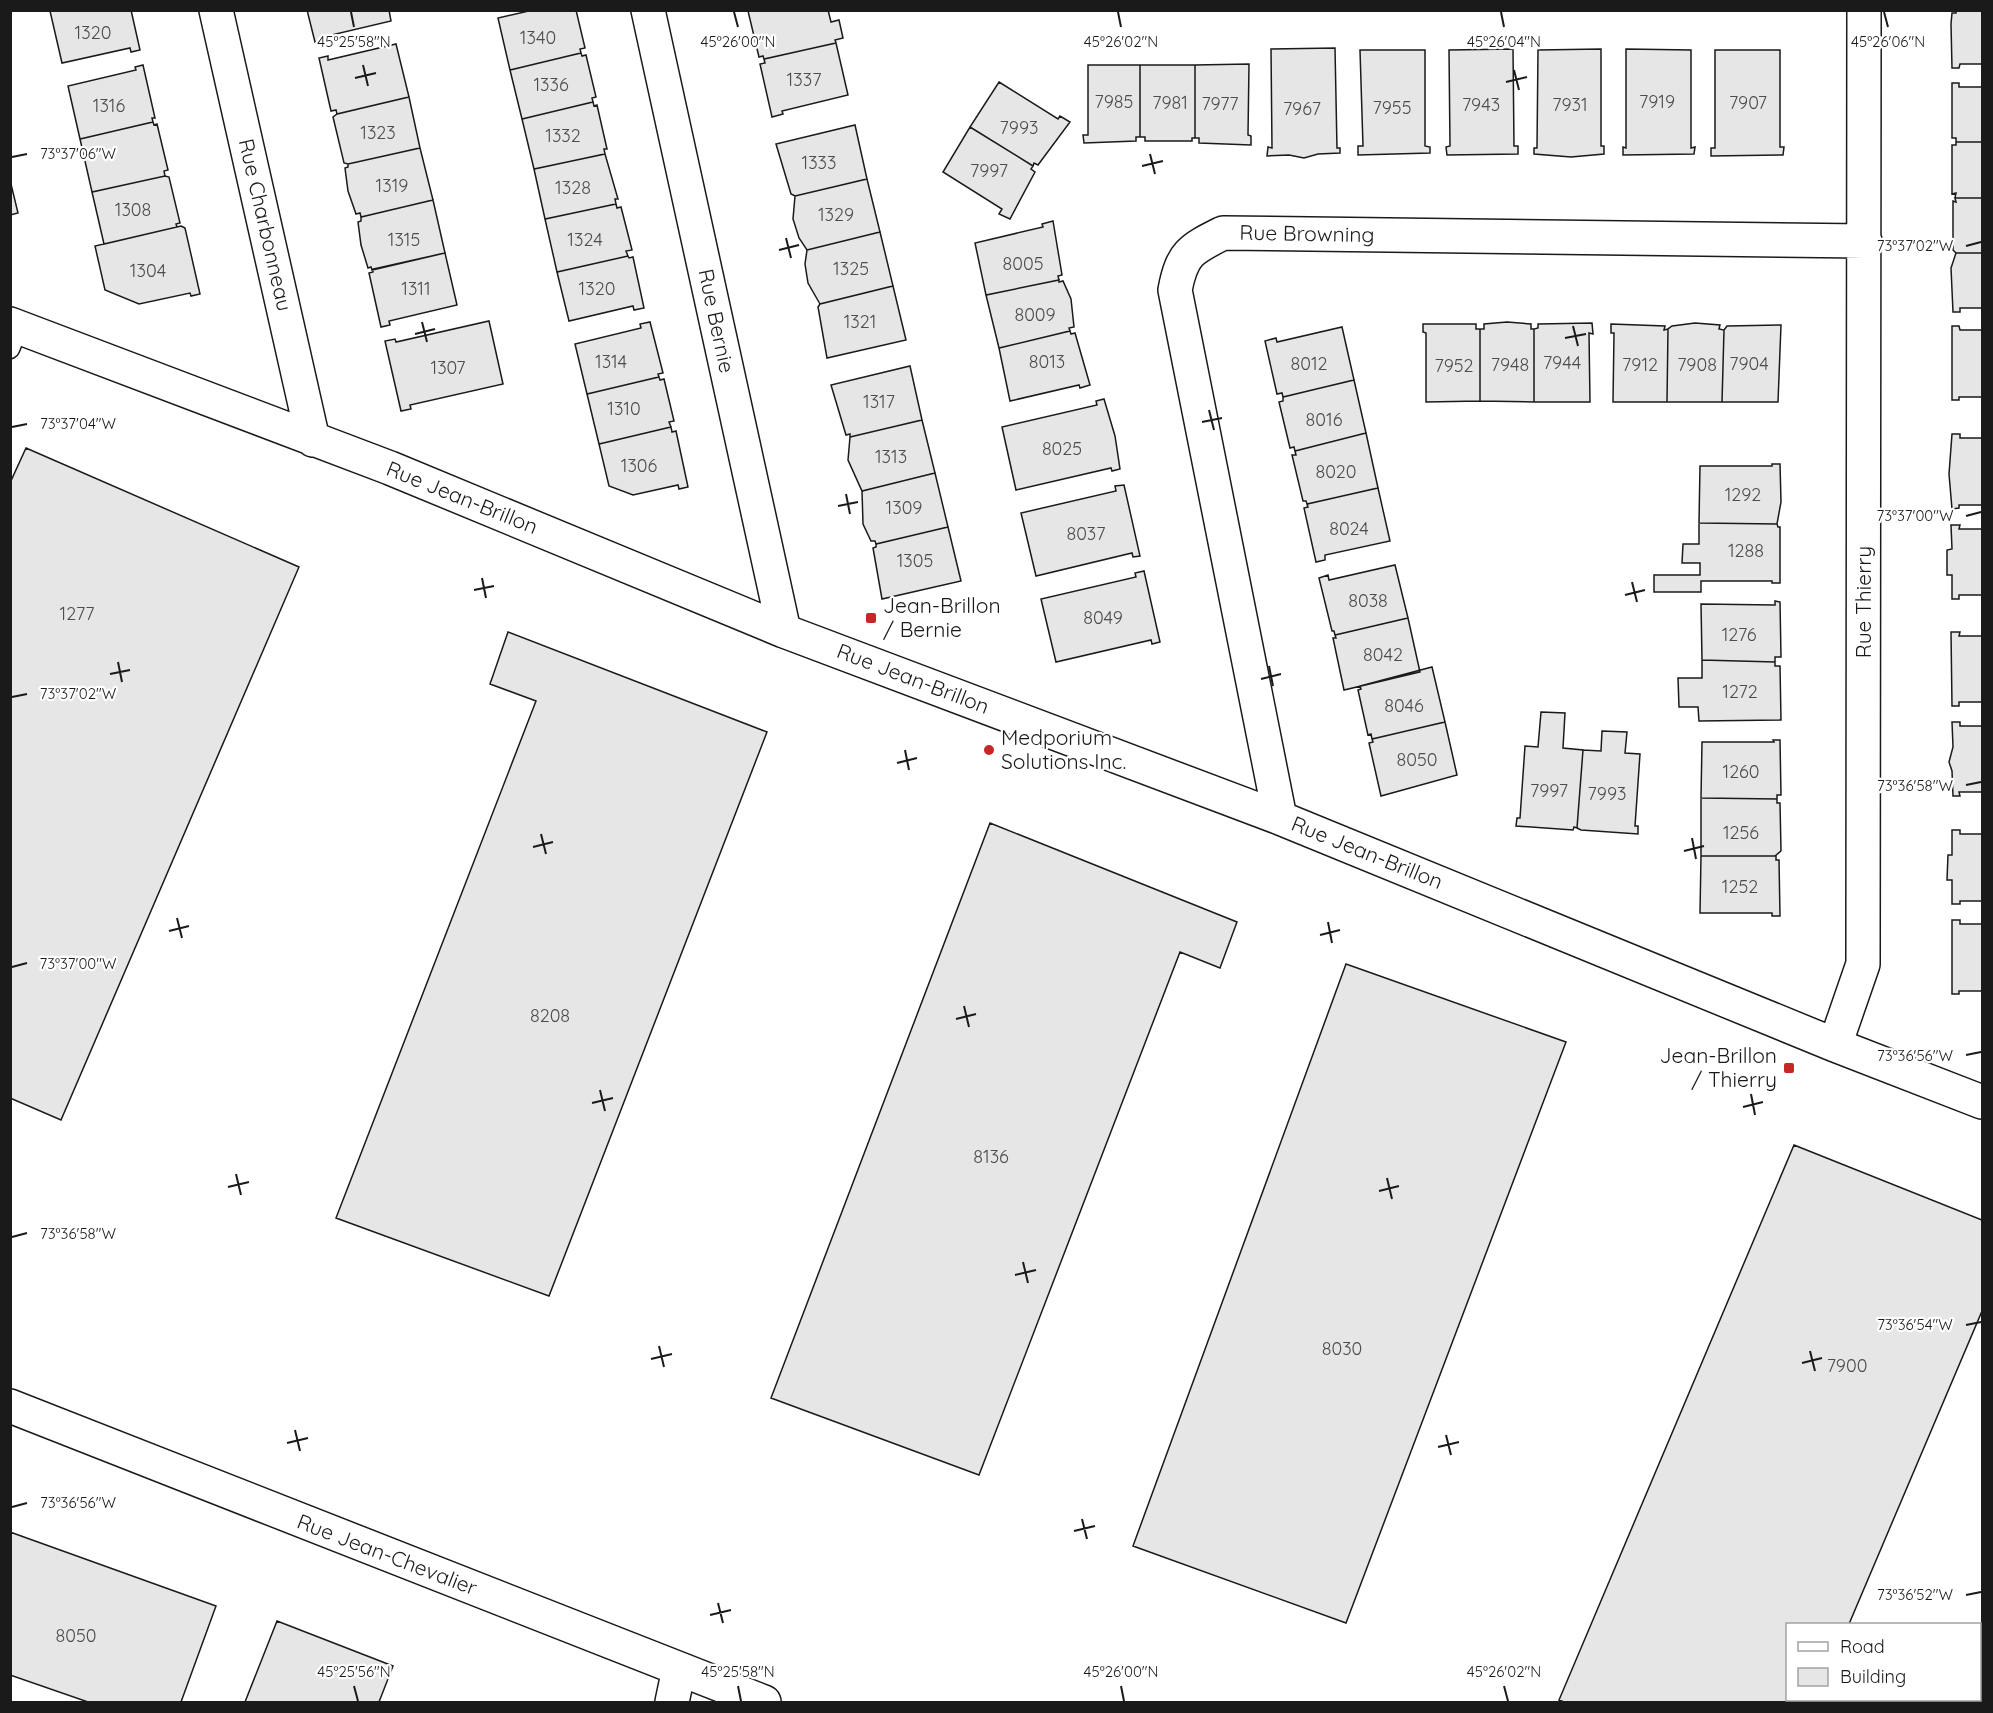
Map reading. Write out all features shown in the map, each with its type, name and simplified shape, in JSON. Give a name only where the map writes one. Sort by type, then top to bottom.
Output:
[{"type":"street","name":"Rue Charbonneau","points":[[216,10],[313,440]]},
{"type":"street","name":"Rue Bernie","points":[[648,10],[784,631]]},
{"type":"street","name":"Rue Thierry","points":[[1835,1045],[1863,964],[1864,10]]},
{"type":"street","name":"Rue Browning","points":[[1280,818],[1175,290],[1179,266],[1195,247],[1223,233],[1865,242]]},
{"type":"street","name":"Rue Jean-Brillon","points":[[13,333],[390,468],[784,631],[1280,818],[1835,1045],[1983,1102]]},
{"type":"street","name":"Rue Jean-Chevalier","points":[[10,1406],[764,1702]]},
{"type":"street","points":[[672,1702],[679,1669]]},
{"type":"building","points":[[131,10],[140,50],[131,52],[130,48],[62,63],[50,11]]},
{"type":"building","points":[[307,10],[389,10],[391,21],[323,37],[324,40],[315,42]]},
{"type":"building","points":[[533,10],[576,10],[585,48],[580,49],[581,53],[510,70],[498,18]]},
{"type":"building","points":[[828,10],[831,22],[839,20],[843,38],[835,40],[836,43],[764,59],[763,56],[759,57],[748,11]]},
{"type":"building","points":[[1956,10],[1982,10],[1982,64],[1960,64],[1959,68],[1952,68],[1951,24],[1952,13],[1956,13]]},
{"type":"building","points":[[836,43],[848,95],[782,111],[783,114],[772,117],[760,64],[765,63],[764,59]]},
{"type":"building","points":[[396,44],[409,97],[337,114],[336,110],[331,111],[319,58],[328,56],[328,60]]},
{"type":"building","points":[[1335,48],[1337,148],[1340,148],[1340,153],[1318,154],[1304,158],[1289,155],[1267,156],[1268,147],[1272,148],[1271,49]]},
{"type":"building","points":[[1513,49],[1514,146],[1518,146],[1518,154],[1447,155],[1446,147],[1450,146],[1449,50]]},
{"type":"building","points":[[1601,49],[1601,146],[1604,146],[1604,154],[1571,157],[1534,154],[1534,148],[1537,148],[1538,50]]},
{"type":"building","points":[[1626,49],[1691,50],[1691,148],[1695,147],[1694,154],[1623,155],[1623,147],[1626,148]]},
{"type":"building","points":[[1360,50],[1425,50],[1425,146],[1430,147],[1430,153],[1358,155],[1358,146],[1363,146]]},
{"type":"building","points":[[1715,50],[1780,50],[1780,147],[1784,147],[1783,155],[1711,156],[1711,148],[1715,148]]},
{"type":"building","points":[[581,53],[582,56],[586,55],[596,97],[592,98],[593,102],[522,119],[510,70]]},
{"type":"building","points":[[1249,64],[1248,135],[1251,136],[1251,145],[1199,143],[1199,138],[1195,138],[1195,65]]},
{"type":"building","points":[[143,65],[155,118],[152,118],[153,122],[80,139],[68,86],[136,70],[135,67]]},
{"type":"building","points":[[1088,65],[1140,65],[1140,137],[1136,137],[1136,141],[1084,143],[1083,135],[1088,135]]},
{"type":"building","points":[[1140,65],[1195,65],[1195,138],[1192,138],[1192,141],[1145,141],[1145,137],[1140,137]]},
{"type":"building","points":[[999,82],[1058,119],[1060,116],[1070,122],[1038,165],[1034,163],[1033,166],[970,127]]},
{"type":"building","points":[[1952,83],[1959,83],[1959,87],[1982,87],[1982,142],[1956,142],[1956,138],[1952,138]]},
{"type":"building","points":[[409,97],[420,148],[344,163],[333,117],[337,114]]},
{"type":"building","points":[[593,102],[594,106],[597,105],[607,149],[604,149],[605,154],[534,169],[522,119]]},
{"type":"building","points":[[153,122],[154,125],[157,124],[168,170],[164,171],[165,176],[92,192],[80,139]]},
{"type":"building","points":[[855,125],[867,179],[795,196],[791,194],[776,144]]},
{"type":"building","points":[[970,127],[1033,166],[1031,169],[1035,172],[1010,219],[999,214],[1002,209],[943,172]]},
{"type":"building","points":[[1956,142],[1982,142],[1982,198],[1955,198],[1956,193],[1952,194],[1952,145],[1956,145]]},
{"type":"building","points":[[420,148],[433,200],[361,217],[360,213],[356,214],[348,191],[345,168],[348,164]]},
{"type":"building","points":[[605,154],[618,199],[615,199],[616,204],[545,219],[534,169]]},
{"type":"building","points":[[169,177],[180,223],[176,224],[177,227],[104,244],[92,192]]},
{"type":"building","points":[[867,179],[880,232],[807,250],[799,238],[793,219],[795,196]]},
{"type":"building","points":[[10,180],[18,213],[10,215]]},
{"type":"building","points":[[1955,198],[1982,198],[1982,253],[1956,253],[1953,250],[1953,201],[1956,202]]},
{"type":"building","points":[[433,200],[445,253],[372,270],[371,267],[368,268],[361,245],[358,222],[361,221],[361,217]]},
{"type":"building","points":[[616,204],[617,208],[621,207],[632,250],[626,251],[628,256],[557,272],[545,219]]},
{"type":"building","points":[[1053,221],[1062,275],[1058,276],[1059,280],[986,295],[975,243],[1043,227],[1042,224]]},
{"type":"building","points":[[181,226],[185,228],[200,294],[191,296],[190,293],[139,304],[105,290],[95,246]]},
{"type":"building","points":[[880,232],[893,286],[820,304],[808,283],[805,264],[807,250]]},
{"type":"building","points":[[445,253],[457,305],[389,321],[390,325],[381,327],[369,273],[373,272],[373,269]]},
{"type":"building","points":[[1956,253],[1982,253],[1982,308],[1960,308],[1960,312],[1953,312],[1951,268]]},
{"type":"building","points":[[628,256],[633,257],[644,308],[634,310],[633,306],[569,321],[557,272]]},
{"type":"building","points":[[1059,280],[1059,282],[1063,281],[1071,299],[1074,327],[1069,328],[1070,331],[999,348],[986,295]]},
{"type":"building","points":[[893,286],[906,340],[827,358],[818,307],[820,304]]},
{"type":"building","points":[[489,321],[503,384],[410,405],[411,409],[401,411],[385,341],[395,339],[396,342]]},
{"type":"building","points":[[650,322],[663,373],[658,374],[659,377],[587,394],[575,344],[641,328],[640,324]]},
{"type":"building","points":[[1507,322],[1531,324],[1531,329],[1534,329],[1534,402],[1480,401],[1480,329],[1484,329],[1484,324]]},
{"type":"building","points":[[1592,323],[1593,334],[1589,333],[1590,402],[1534,402],[1534,329],[1538,328],[1538,324]]},
{"type":"building","points":[[1695,323],[1720,325],[1719,329],[1724,330],[1722,402],[1667,402],[1668,329],[1672,326]]},
{"type":"building","points":[[1423,324],[1476,324],[1476,329],[1480,329],[1480,401],[1426,402],[1426,333],[1423,332]]},
{"type":"building","points":[[1611,324],[1665,326],[1664,330],[1668,329],[1667,402],[1613,402],[1614,333],[1611,333]]},
{"type":"building","points":[[1781,325],[1778,402],[1722,402],[1724,330],[1727,326]]},
{"type":"building","points":[[1952,326],[1959,326],[1960,330],[1982,330],[1982,397],[1959,397],[1959,400],[1952,400]]},
{"type":"building","points":[[1342,327],[1354,380],[1283,397],[1282,393],[1277,394],[1265,341],[1276,338],[1277,342]]},
{"type":"building","points":[[1070,331],[1071,334],[1075,333],[1090,385],[1080,388],[1079,385],[1010,401],[999,348]]},
{"type":"building","points":[[910,366],[922,420],[850,437],[850,434],[846,435],[831,385]]},
{"type":"building","points":[[659,377],[660,380],[664,379],[674,421],[669,422],[671,427],[599,444],[587,394]]},
{"type":"building","points":[[1354,380],[1366,433],[1295,451],[1294,447],[1290,448],[1279,402],[1283,401],[1283,397]]},
{"type":"building","points":[[1104,399],[1115,436],[1120,469],[1112,471],[1111,468],[1016,490],[1002,427],[1097,405],[1096,401]]},
{"type":"building","points":[[922,420],[935,473],[862,491],[848,460],[850,437]]},
{"type":"building","points":[[671,427],[672,432],[676,431],[688,487],[679,489],[678,485],[633,495],[609,486],[599,444]]},
{"type":"building","points":[[1366,433],[1378,488],[1307,504],[1303,501],[1292,455],[1296,455],[1295,451]]},
{"type":"building","points":[[1952,434],[1960,434],[1960,438],[1982,438],[1982,505],[1959,505],[1959,508],[1952,509],[1949,474]]},
{"type":"building","points":[[26,448],[299,567],[61,1120],[10,1098],[10,483]]},
{"type":"building","points":[[1772,464],[1780,464],[1781,502],[1777,524],[1699,523],[1700,466],[1772,466]]},
{"type":"building","points":[[935,473],[948,527],[876,544],[875,541],[871,541],[863,524],[862,491]]},
{"type":"building","points":[[1124,485],[1140,556],[1133,557],[1132,553],[1036,576],[1021,513],[1116,491],[1115,486]]},
{"type":"building","points":[[1378,488],[1390,541],[1325,555],[1325,560],[1316,562],[1304,508],[1308,507],[1307,504]]},
{"type":"building","points":[[1699,523],[1777,524],[1780,527],[1780,583],[1701,581],[1701,592],[1654,592],[1654,575],[1700,575],[1700,563],[1682,563],[1683,544],[1699,544]]},
{"type":"building","points":[[1951,525],[1960,525],[1959,529],[1982,529],[1982,595],[1959,595],[1959,599],[1952,599],[1952,575],[1947,575],[1947,550],[1952,549]]},
{"type":"building","points":[[948,527],[961,581],[882,599],[873,548],[876,544]]},
{"type":"building","points":[[1395,565],[1408,618],[1335,635],[1332,631],[1319,578],[1328,575],[1329,580]]},
{"type":"building","points":[[1144,571],[1160,642],[1152,644],[1151,640],[1056,662],[1041,599],[1136,577],[1135,573]]},
{"type":"building","points":[[1775,601],[1780,602],[1781,657],[1775,657],[1775,662],[1702,660],[1701,604],[1775,605]]},
{"type":"building","points":[[1408,618],[1420,672],[1344,690],[1333,638],[1336,638],[1335,635]]},
{"type":"building","points":[[508,632],[767,732],[549,1296],[336,1218],[536,701],[490,684]]},
{"type":"building","points":[[1951,632],[1960,632],[1959,636],[1982,636],[1982,702],[1959,702],[1959,706],[1952,706]]},
{"type":"building","points":[[1702,660],[1775,662],[1775,666],[1780,666],[1781,720],[1699,721],[1698,707],[1679,707],[1678,678],[1702,678]]},
{"type":"building","points":[[1432,667],[1445,722],[1372,739],[1371,734],[1368,735],[1358,690],[1361,689],[1360,686]]},
{"type":"building","points":[[1541,712],[1565,713],[1563,748],[1583,750],[1577,828],[1574,827],[1573,830],[1516,826],[1517,818],[1520,818],[1525,746],[1538,747]]},
{"type":"building","points":[[1445,722],[1457,775],[1381,796],[1369,743],[1373,742],[1372,739]]},
{"type":"building","points":[[1952,722],[1960,722],[1960,726],[1982,726],[1982,792],[1959,792],[1960,796],[1953,796],[1952,771],[1949,762],[1953,747]]},
{"type":"building","points":[[1602,731],[1627,732],[1625,753],[1640,754],[1635,826],[1638,826],[1638,834],[1577,828],[1583,750],[1601,751]]},
{"type":"building","points":[[1773,740],[1780,740],[1781,795],[1777,795],[1777,799],[1701,798],[1702,742],[1774,742]]},
{"type":"building","points":[[1701,798],[1777,799],[1777,803],[1780,803],[1781,851],[1775,856],[1701,856]]},
{"type":"building","points":[[990,823],[1237,922],[1220,968],[1180,952],[979,1475],[771,1398]]},
{"type":"building","points":[[1952,830],[1960,830],[1960,834],[1982,834],[1982,901],[1960,901],[1960,904],[1952,904],[1952,880],[1947,880],[1948,855],[1952,855]]},
{"type":"building","points":[[1701,856],[1776,856],[1776,860],[1779,860],[1780,916],[1772,916],[1772,913],[1700,913]]},
{"type":"building","points":[[1952,920],[1960,920],[1960,924],[1982,924],[1982,991],[1959,991],[1959,994],[1952,994]]},
{"type":"building","points":[[1346,964],[1566,1042],[1346,1623],[1133,1546]]},
{"type":"building","points":[[1794,1145],[1982,1220],[1982,1311],[1849,1623],[1786,1623],[1786,1701],[1816,1702],[1564,1702],[1559,1700]]},
{"type":"building","points":[[10,1532],[216,1606],[181,1702],[88,1702],[10,1675]]},
{"type":"building","points":[[277,1621],[393,1666],[379,1702],[245,1702]]},
{"type":"place","name":"Jean-Brillon / Bernie","points":[[871,618]]},
{"type":"place","name":"Medporium Solutions Inc.","points":[[989,750]]},
{"type":"place","name":"Jean-Brillon / Thierry","points":[[1789,1068]]}]
